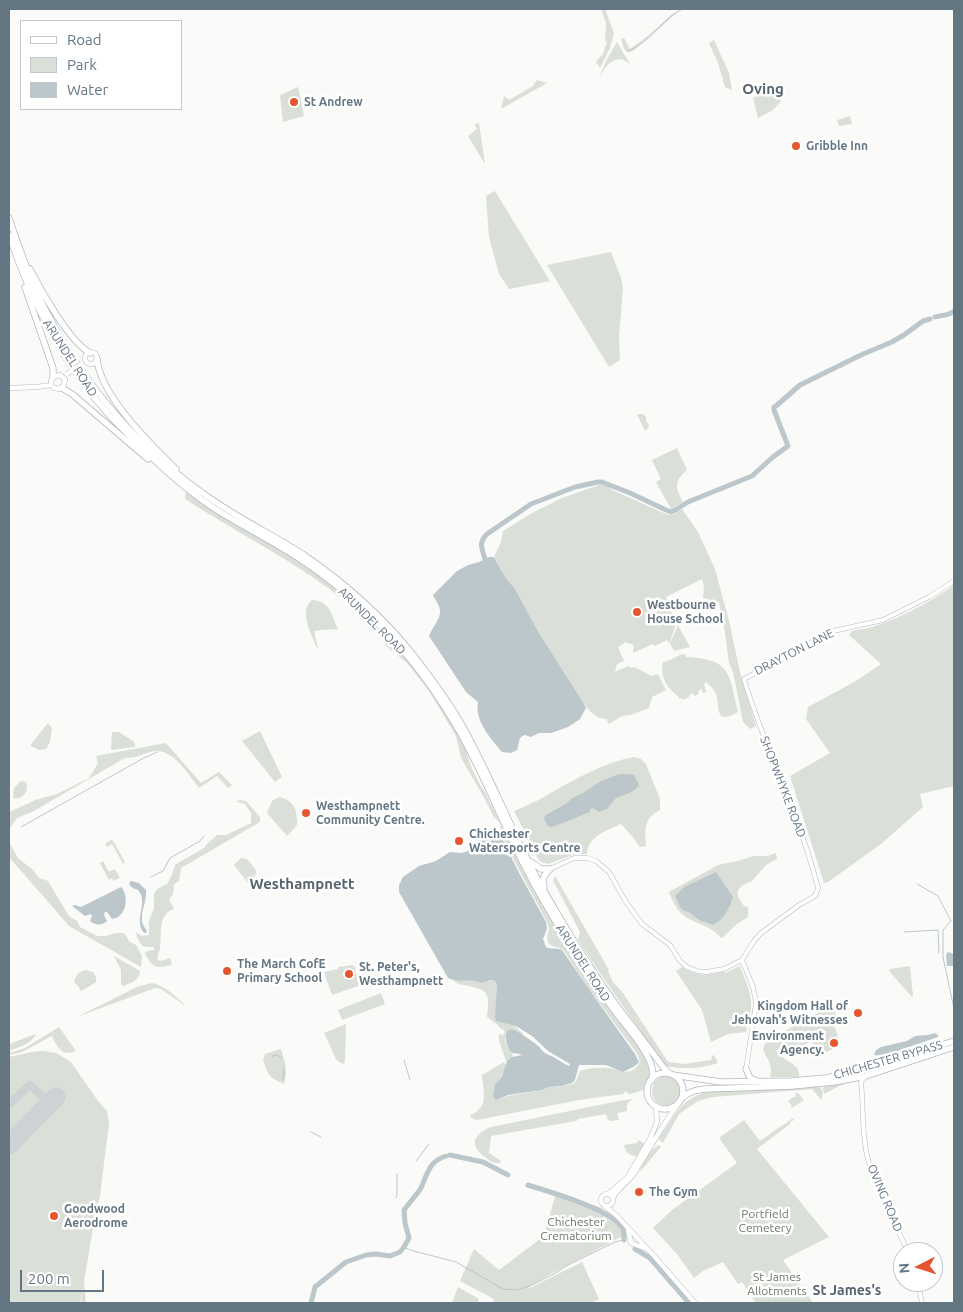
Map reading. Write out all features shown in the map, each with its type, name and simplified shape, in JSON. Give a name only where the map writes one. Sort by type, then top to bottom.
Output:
[{"type":"highway","name":"ARUNDEL ROAD","points":[[9,218],[11,237],[18,262],[37,306],[69,362],[109,416],[164,470],[186,488],[219,511],[319,572],[364,610],[402,649],[435,692],[459,730],[534,882],[573,950],[646,1055],[652,1068],[652,1080]]},
{"type":"highway","name":"ARUNDEL ROAD","points":[[11,237],[61,340],[85,377],[135,436],[170,468],[206,496],[304,556],[341,583],[408,648],[438,688],[462,726],[519,843],[552,905],[595,974],[642,1038],[659,1068],[670,1074]]},
{"type":"highway","points":[[11,237],[43,294],[75,340],[80,346],[90,352]]},
{"type":"highway","points":[[11,237],[17,267],[54,368],[53,377]]},
{"type":"highway","points":[[97,359],[104,382],[131,422],[155,449],[206,496]]},
{"type":"highway","points":[[62,388],[72,394],[164,470]]},
{"type":"highway","points":[[519,843],[535,866],[541,869],[550,869]]},
{"type":"highway","points":[[550,869],[545,874],[543,883],[552,905]]},
{"type":"highway","name":"CHICHESTER BYPASS","points":[[670,1074],[708,1081],[732,1082],[826,1078],[855,1072],[954,1041]]},
{"type":"highway","name":"CHICHESTER BYPASS","points":[[682,1098],[696,1090],[799,1086],[854,1079],[954,1047]]},
{"type":"highway","points":[[746,1069],[748,1075],[753,1080],[764,1082]]},
{"type":"highway","points":[[732,1082],[741,1079],[746,1069]]},
{"type":"highway","points":[[670,1074],[680,1081],[683,1092],[682,1098],[677,1105],[667,1109],[656,1106],[650,1101],[648,1093],[649,1084],[652,1080],[658,1075],[670,1074]]},
{"type":"main road","points":[[90,352],[96,354],[97,359],[94,364],[87,362],[86,356],[90,352]]},
{"type":"main road","points":[[51,384],[53,377],[58,375],[65,376],[87,362]]},
{"type":"main road","points":[[51,384],[56,389],[62,388],[65,383],[65,376]]},
{"type":"main road","points":[[9,388],[37,387],[51,384]]},
{"type":"main road","name":"DRAYTON LANE","points":[[744,679],[829,632],[883,620],[929,597],[954,581]]},
{"type":"main road","name":"SHOPWHYKE ROAD","points":[[742,960],[760,934],[799,905],[815,896],[818,888],[790,802],[754,713],[744,679]]},
{"type":"main road","points":[[550,869],[574,858],[587,858],[596,861],[608,872],[642,924],[670,945],[680,961],[692,969],[712,972],[724,969],[742,960],[753,987],[756,1003],[746,1069]]},
{"type":"main road","points":[[854,1079],[861,1083],[866,1076]]},
{"type":"main road","name":"OVING ROAD","points":[[861,1083],[864,1134],[868,1159],[873,1175],[903,1242]]},
{"type":"main road","points":[[606,1206],[609,1206],[614,1196],[633,1176],[677,1105]]},
{"type":"main road","points":[[656,1106],[657,1122],[650,1139],[627,1178],[608,1194],[603,1195],[601,1203],[617,1216],[695,1303]]},
{"type":"main road","points":[[608,1194],[611,1195],[617,1216]]},
{"type":"main road","points":[[627,1227],[631,1243],[648,1249]]},
{"type":"main road","points":[[630,1238],[633,1236],[636,1238]]},
{"type":"main road","points":[[635,1244],[636,1238]]},
{"type":"green space","points":[[601,9],[605,9],[614,33],[610,48],[600,68],[596,62],[603,54],[607,41],[605,41],[606,23]]},
{"type":"green space","points":[[680,10],[634,50],[628,53],[624,49],[621,39],[624,38],[630,49],[671,15]]},
{"type":"green space","points":[[714,40],[729,73],[732,90],[725,87],[718,63],[709,43]]},
{"type":"green space","points":[[617,42],[630,64],[620,59],[616,60],[608,65],[599,78],[606,61]]},
{"type":"green space","points":[[537,80],[547,83],[501,109],[504,96],[509,100],[533,86]]},
{"type":"green space","points":[[298,87],[304,116],[283,122],[280,95]]},
{"type":"green space","points":[[770,88],[781,101],[773,110],[758,118],[753,98]]},
{"type":"green space","points":[[850,116],[852,124],[839,126],[837,120]]},
{"type":"green space","points":[[479,123],[485,164],[468,136],[477,129],[475,124]]},
{"type":"green space","points":[[495,191],[550,281],[509,289],[499,274],[489,237],[486,196]]},
{"type":"green space","points":[[611,252],[623,288],[619,337],[620,360],[609,367],[547,265]]},
{"type":"green space","points":[[637,414],[643,414],[646,417],[649,425],[645,431]]},
{"type":"green space","points":[[677,448],[687,470],[677,484],[678,492],[683,502],[671,509],[656,482],[661,479],[652,460]]},
{"type":"green space","name":"Westbourne House School","points":[[602,484],[666,514],[672,515],[682,509],[698,532],[715,569],[740,672],[756,726],[750,729],[743,722],[733,672],[729,663],[719,602],[703,598],[704,587],[702,579],[666,597],[676,624],[669,644],[667,640],[633,653],[634,646],[632,644],[626,642],[618,647],[624,661],[617,664],[615,672],[628,666],[652,676],[658,674],[666,690],[652,697],[649,708],[620,717],[609,724],[606,719],[596,716],[587,708],[539,633],[515,589],[494,557],[501,542],[503,531],[532,513],[562,498]]},
{"type":"green space","points":[[186,492],[315,573],[349,599],[394,643],[440,703],[466,749],[470,764],[500,823],[494,817],[461,758],[456,736],[429,691],[407,663],[386,646],[385,643],[387,642],[336,594],[311,576],[185,499]]},
{"type":"green space","points":[[954,585],[954,786],[920,794],[923,807],[881,844],[824,883],[790,776],[830,753],[806,719],[808,707],[856,681],[881,664],[849,635],[852,631],[872,627],[906,614]]},
{"type":"green space","points":[[312,600],[323,603],[329,609],[338,629],[314,631],[318,648],[306,617],[306,610]]},
{"type":"green space","points":[[678,625],[690,647],[674,651],[670,643]]},
{"type":"green space","points":[[685,654],[686,657],[712,661],[726,671],[738,712],[730,716],[722,716],[718,709],[715,692],[706,682],[704,684],[706,692],[703,693],[702,689],[699,690],[695,696],[692,693],[683,700],[671,690],[663,677],[663,662]]},
{"type":"green space","points":[[48,723],[52,728],[50,742],[46,749],[39,750],[31,746],[31,744]]},
{"type":"green space","points":[[260,731],[282,777],[275,782],[242,741]]},
{"type":"green space","points":[[112,732],[119,732],[134,742],[135,747],[111,750]]},
{"type":"green space","points":[[166,743],[201,783],[219,772],[232,785],[228,788],[217,776],[199,788],[174,758],[161,751],[154,751],[123,759],[34,811],[17,818],[9,830],[9,811],[35,800],[57,794],[89,778],[98,763],[96,756]]},
{"type":"green space","points":[[634,757],[641,759],[646,764],[660,799],[660,810],[654,813],[646,825],[646,846],[640,847],[621,824],[599,834],[591,842],[587,854],[575,854],[548,864],[541,862],[514,811],[601,767]]},
{"type":"green space","points":[[21,781],[26,782],[27,785],[25,794],[15,799],[13,797],[14,788]]},
{"type":"green space","points":[[279,797],[292,803],[297,815],[297,825],[287,836],[267,813],[272,801]]},
{"type":"green space","points":[[240,800],[246,801],[260,817],[260,822],[181,868],[179,881],[174,885],[173,894],[169,899],[174,909],[165,915],[161,926],[158,957],[158,960],[161,961],[170,958],[172,963],[171,965],[158,967],[153,965],[145,953],[154,950],[154,947],[142,946],[136,932],[142,936],[149,935],[149,921],[154,908],[154,894],[157,889],[167,884],[175,865],[204,848],[217,835],[226,835],[251,823],[251,813],[245,804],[237,802]]},
{"type":"green space","points":[[502,825],[562,937],[643,1054],[652,1080],[647,1087],[635,1093],[628,1094],[626,1091],[623,1094],[579,1100],[477,1120],[471,1118],[470,1115],[476,1112],[483,1103],[482,1075],[504,1062],[506,1066],[496,1084],[493,1097],[495,1100],[544,1090],[550,1087],[573,1084],[580,1071],[583,1070],[605,1068],[629,1072],[640,1062],[638,1055],[587,986],[564,951],[548,943],[549,929],[547,922],[499,831]]},
{"type":"green space","points":[[112,839],[125,862],[123,864],[112,844],[107,847],[105,844]]},
{"type":"green space","points":[[9,842],[18,858],[33,870],[39,878],[48,881],[69,916],[77,921],[80,927],[97,936],[124,933],[130,942],[136,945],[142,956],[141,967],[69,926],[9,857]]},
{"type":"green space","points":[[776,853],[777,859],[766,865],[752,881],[743,885],[738,890],[740,900],[744,906],[748,907],[748,917],[722,938],[712,930],[686,917],[675,906],[669,892],[718,865],[753,856],[768,856]]},
{"type":"green space","points":[[241,858],[247,859],[256,870],[255,876],[248,883],[234,865]]},
{"type":"green space","points":[[103,861],[109,872],[115,869],[120,878],[113,881],[112,878],[109,880],[100,863]]},
{"type":"green space","points":[[555,876],[609,970],[613,982],[623,993],[668,1062],[685,1064],[711,1060],[714,1055],[718,1063],[690,1068],[675,1068],[663,1064],[578,940],[580,932],[553,880]]},
{"type":"green space","points":[[114,956],[140,971],[137,979],[124,986],[121,984],[121,970]]},
{"type":"green space","points":[[352,965],[355,967],[358,986],[332,995],[324,972]]},
{"type":"green space","points":[[740,966],[751,1000],[746,1032],[728,1034],[711,1042],[702,1010],[676,971],[682,967],[697,974],[707,975],[723,971],[725,973]]},
{"type":"green space","points":[[910,966],[912,997],[889,971],[890,969]]},
{"type":"green space","points":[[86,970],[93,972],[96,982],[80,991],[74,982],[78,974]]},
{"type":"green space","points":[[453,980],[494,980],[497,982],[496,1020],[514,1025],[524,1035],[516,1031],[505,1038],[513,1056],[507,1061],[499,1040],[499,1034],[503,1035],[505,1031],[487,1017],[488,997],[486,994],[479,989],[458,984]]},
{"type":"green space","points":[[152,983],[165,988],[184,1005],[161,989],[155,988],[77,1017],[137,987]]},
{"type":"green space","points":[[381,993],[385,1004],[342,1020],[338,1010]]},
{"type":"green space","points":[[833,1005],[836,1016],[832,1019],[838,1036],[831,1038],[833,1049],[824,1053],[820,1047],[810,1042],[796,1048],[781,1047],[776,1051],[797,1068],[799,1077],[770,1077],[771,1066],[763,1049],[768,1040]]},
{"type":"green space","points":[[346,1024],[344,1064],[336,1059],[324,1033]]},
{"type":"green space","points":[[59,1027],[76,1051],[71,1053],[64,1052],[58,1047],[52,1036],[22,1052],[9,1055],[9,1053],[25,1048]]},
{"type":"green space","points":[[36,1034],[28,1043],[9,1051],[9,1044]]},
{"type":"green space","points":[[281,1049],[286,1070],[284,1084],[269,1075],[263,1059],[265,1054]]},
{"type":"green space","name":"Goodwood Aerodrome","points":[[43,1051],[56,1053],[71,1062],[107,1111],[109,1123],[100,1196],[84,1282],[86,1303],[81,1303],[83,1289],[80,1303],[9,1303],[9,1057]]},
{"type":"green space","points":[[667,1076],[677,1081],[682,1091],[677,1101],[667,1106],[657,1101],[652,1091],[657,1081]]},
{"type":"green space","points":[[853,1081],[824,1094],[823,1088],[826,1085]]},
{"type":"green space","points":[[819,1086],[823,1095],[821,1100],[812,1089],[713,1097],[698,1101],[679,1114],[663,1143],[659,1140],[681,1107],[690,1099],[702,1093],[709,1091]]},
{"type":"green space","points":[[797,1092],[804,1100],[792,1108],[788,1101],[795,1097]]},
{"type":"green space","points":[[633,1099],[628,1104],[627,1111],[617,1113],[619,1120],[610,1121],[606,1114],[491,1136],[489,1153],[501,1161],[500,1163],[494,1163],[476,1148],[475,1140],[477,1136],[491,1127]]},
{"type":"green space","name":"Portfield Cemetery","points":[[793,1118],[794,1120],[790,1124],[757,1149],[829,1237],[783,1260],[813,1303],[756,1303],[742,1282],[738,1284],[723,1262],[703,1271],[694,1278],[677,1254],[653,1228],[672,1210],[737,1163],[719,1138],[744,1120],[760,1141]]},
{"type":"green space","points":[[638,1140],[644,1143],[638,1156],[630,1155],[624,1145],[637,1143]]},
{"type":"green space","points":[[659,1145],[661,1147],[639,1173],[649,1154]]},
{"type":"green space","name":"Chichester Crematorium","points":[[556,1193],[602,1208],[622,1230],[623,1236],[528,1287],[530,1288],[582,1262],[599,1299],[591,1303],[493,1303],[494,1299],[460,1281],[474,1249],[499,1270],[544,1236]]},
{"type":"green space","points":[[458,1287],[479,1299],[478,1303],[452,1303]]},
{"type":"water","points":[[489,557],[495,559],[515,589],[539,633],[586,708],[580,719],[568,727],[551,733],[539,733],[531,737],[522,736],[517,750],[511,753],[502,752],[489,735],[479,716],[478,702],[466,692],[429,636],[440,613],[439,606],[433,595],[457,571]]},
{"type":"water","points":[[619,774],[634,775],[639,785],[629,793],[616,798],[607,809],[599,812],[593,808],[590,809],[590,812],[555,826],[550,827],[547,825],[544,818],[546,815],[601,781]]},
{"type":"water","points":[[488,831],[500,834],[546,922],[547,929],[543,939],[546,947],[562,950],[635,1054],[639,1062],[635,1066],[623,1072],[606,1065],[579,1065],[575,1080],[572,1083],[494,1099],[495,1085],[502,1076],[507,1061],[512,1057],[522,1055],[512,1053],[508,1047],[507,1031],[516,1031],[529,1039],[546,1054],[569,1066],[570,1064],[548,1051],[532,1036],[516,1026],[496,1021],[497,984],[495,981],[491,980],[481,983],[448,978],[399,892],[399,885],[403,877],[419,866],[436,861],[450,852],[466,852],[477,845],[478,836]]},
{"type":"water","points":[[716,872],[733,897],[731,905],[725,914],[713,925],[699,920],[689,912],[684,911],[675,896],[684,887]]},
{"type":"water","points":[[131,881],[139,883],[146,890],[142,923],[147,931],[146,933],[141,928],[140,922],[141,895],[138,890],[132,888],[129,883]]},
{"type":"water","points":[[121,887],[126,901],[123,911],[117,918],[112,919],[105,912],[104,915],[107,921],[103,924],[96,924],[90,921],[91,914],[85,916],[72,906],[81,907]]},
{"type":"water","points":[[948,952],[954,954],[954,966],[947,966],[946,955]]},
{"type":"water","points":[[935,1033],[938,1037],[883,1056],[874,1055],[876,1050],[881,1047],[907,1041],[915,1036]]},
{"type":"waterway","points":[[628,51],[644,41],[683,9]]},
{"type":"waterway","points":[[935,317],[947,315],[954,311]]},
{"type":"waterway","points":[[485,559],[482,540],[487,534],[531,504],[575,487],[602,482],[671,512],[688,502],[752,476],[788,446],[774,407],[800,385],[892,342],[923,321],[930,319]]},
{"type":"waterway","points":[[21,827],[157,752]]},
{"type":"waterway","points":[[151,877],[163,871],[170,858],[200,841],[204,836]]},
{"type":"waterway","points":[[917,884],[938,896],[951,921],[943,930],[943,957],[954,1009]]},
{"type":"waterway","points":[[904,932],[938,930],[939,953]]},
{"type":"waterway","points":[[272,1056],[277,1055],[282,1058]]},
{"type":"waterway","points":[[404,1060],[410,1080]]},
{"type":"waterway","points":[[283,1080],[284,1067]]},
{"type":"waterway","points":[[311,1132],[321,1137]]},
{"type":"waterway","points":[[416,1161],[429,1144]]},
{"type":"waterway","points":[[450,1155],[483,1162],[508,1175]]},
{"type":"waterway","points":[[423,1183],[434,1163],[446,1156]]},
{"type":"waterway","points":[[395,1198],[397,1196],[397,1174]]},
{"type":"waterway","points":[[528,1185],[604,1213],[622,1228],[624,1240]]},
{"type":"waterway","points":[[311,1303],[315,1287],[346,1262],[366,1255],[390,1256],[400,1252],[409,1238],[404,1210],[422,1186]]},
{"type":"waterway","points":[[404,1247],[456,1262],[503,1289],[516,1290],[530,1286],[566,1266],[615,1242],[623,1240]]},
{"type":"waterway","points":[[635,1249],[650,1258],[689,1303]]},
{"type":"taxiway","points":[[9,1104],[30,1085],[50,1103]]},
{"type":"runway","points":[[9,1145],[56,1097]]},
{"type":"place","name":"St Andrew","points":[[294,102]]},
{"type":"place","name":"Gribble Inn","points":[[796,146]]},
{"type":"place","name":"Westbourne House School","points":[[637,612]]},
{"type":"place","name":"Westhampnett Community Centre.","points":[[306,813]]},
{"type":"place","name":"Chichester Watersports Centre","points":[[459,841]]},
{"type":"place","name":"The March CofE Primary School","points":[[227,971]]},
{"type":"place","name":"St. Peter's, Westhampnett","points":[[349,974]]},
{"type":"place","name":"Kingdom Hall of Jehovah's Witnesses","points":[[858,1013]]},
{"type":"place","name":"Environment Agency.","points":[[834,1043]]},
{"type":"place","name":"The Gym","points":[[639,1192]]},
{"type":"place","name":"Goodwood Aerodrome","points":[[54,1216]]},
{"type":"district","name":"Oving","points":[[763,89]]},
{"type":"district","name":"Westhampnett","points":[[302,884]]},
{"type":"district","name":"St James's","points":[[847,1290]]},
{"type":"park label","name":"St James Allotments","points":[[777,1284]]}]
